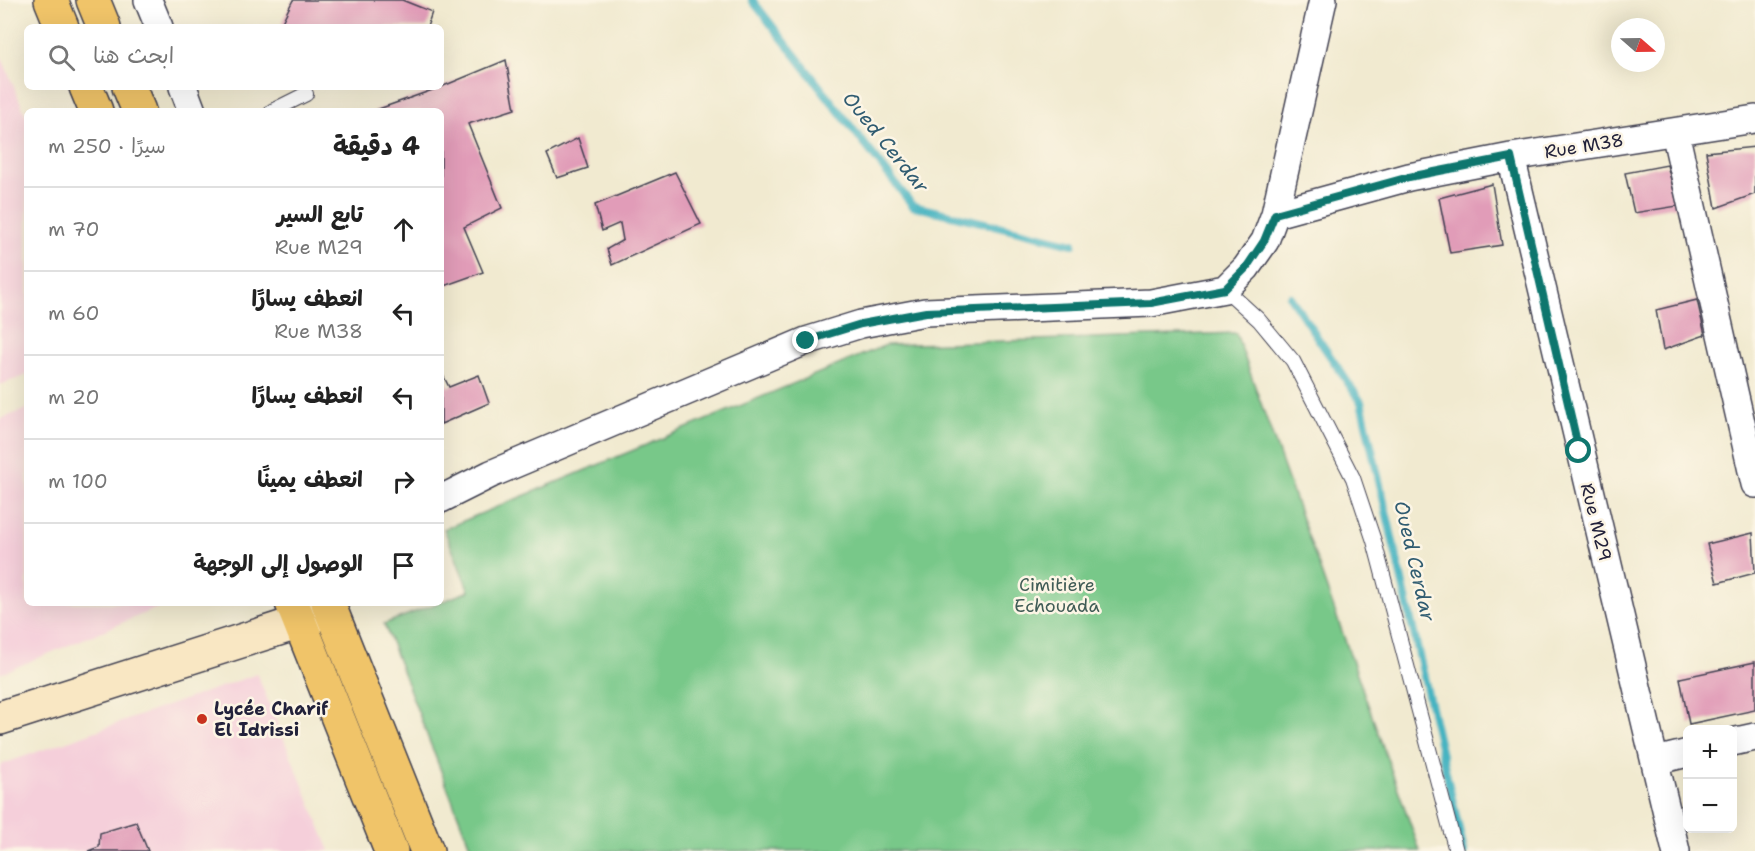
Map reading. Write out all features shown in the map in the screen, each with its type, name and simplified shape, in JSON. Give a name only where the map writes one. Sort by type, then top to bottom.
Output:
[{"type":"main road","points":[[51,0],[61,24]]},
{"type":"main road","points":[[93,0],[103,24]]},
{"type":"main road","points":[[87,90],[95,108]]},
{"type":"main road","points":[[130,90],[138,108]]},
{"type":"main road","points":[[0,718],[296,613],[326,606]]},
{"type":"main road","points":[[330,606],[428,851]]},
{"type":"main road","points":[[296,613],[391,851]]},
{"type":"street","points":[[148,0],[158,24]]},
{"type":"street","points":[[444,497],[490,474],[806,341],[861,324],[926,312],[1151,303],[1225,289],[1246,268],[1264,241],[1275,214],[1323,0]]},
{"type":"street","points":[[184,90],[191,108]]},
{"type":"street","name":"Rue M38","points":[[1275,214],[1409,177],[1511,157],[1755,119]]},
{"type":"street","points":[[1675,132],[1750,437],[1755,484]]},
{"type":"street","name":"Rue M29","points":[[1511,157],[1676,851]]},
{"type":"street","points":[[1737,741],[1755,737]]},
{"type":"street","points":[[1655,761],[1683,754]]},
{"type":"lane","points":[[278,108],[306,93]]},
{"type":"lane","points":[[1225,289],[1258,320],[1293,361],[1321,411],[1353,478],[1374,541],[1456,851]]},
{"type":"shaded area","points":[[0,53],[24,111],[24,376],[0,385]]},
{"type":"shaded area","points":[[24,410],[24,606],[162,606],[0,674],[0,419]]},
{"type":"shaded area","name":"Lycée Charif El Idrissi","points":[[257,674],[330,851],[0,851],[0,765]]},
{"type":"green space","name":"Cimitière Echouada","points":[[1236,333],[1420,851],[472,851],[384,624],[430,606],[444,606],[444,601],[469,591],[444,529],[886,345]]},
{"type":"building","points":[[293,0],[402,0],[432,12],[428,24],[282,24]]},
{"type":"building","points":[[506,60],[515,109],[468,124],[502,208],[464,227],[483,272],[444,286],[444,108],[382,108],[432,90],[444,90],[444,86]]},
{"type":"building","points":[[578,138],[588,168],[557,178],[547,154]]},
{"type":"building","points":[[1755,147],[1755,194],[1716,208],[1706,152]]},
{"type":"building","points":[[1667,165],[1678,206],[1634,213],[1625,173]]},
{"type":"building","points":[[675,172],[701,224],[612,265],[607,249],[623,240],[620,223],[602,231],[595,205]]},
{"type":"building","points":[[1492,184],[1502,245],[1450,253],[1439,198]]},
{"type":"building","points":[[1697,300],[1705,335],[1663,350],[1656,310]]},
{"type":"building","points":[[479,375],[489,403],[444,423],[444,377],[449,387]]},
{"type":"building","points":[[1753,533],[1755,573],[1717,583],[1707,544]]},
{"type":"building","points":[[1755,662],[1755,710],[1689,724],[1680,678]]},
{"type":"building","points":[[136,822],[148,851],[88,851],[99,847],[100,833]]},
{"type":"waterway","name":"Oued Cerdar","points":[[752,0],[913,206],[1073,244]]},
{"type":"waterway","name":"Oued Cerdar","points":[[1290,297],[1361,402],[1464,851]]},
{"type":"place","name":"Lycée Charif El Idrissi","points":[[202,719]]},
{"type":"route","points":[[806,341],[861,324],[926,312],[1079,308],[1151,303],[1225,289],[1246,268],[1264,241],[1275,214],[1409,177],[1511,157],[1579,451]]}]
